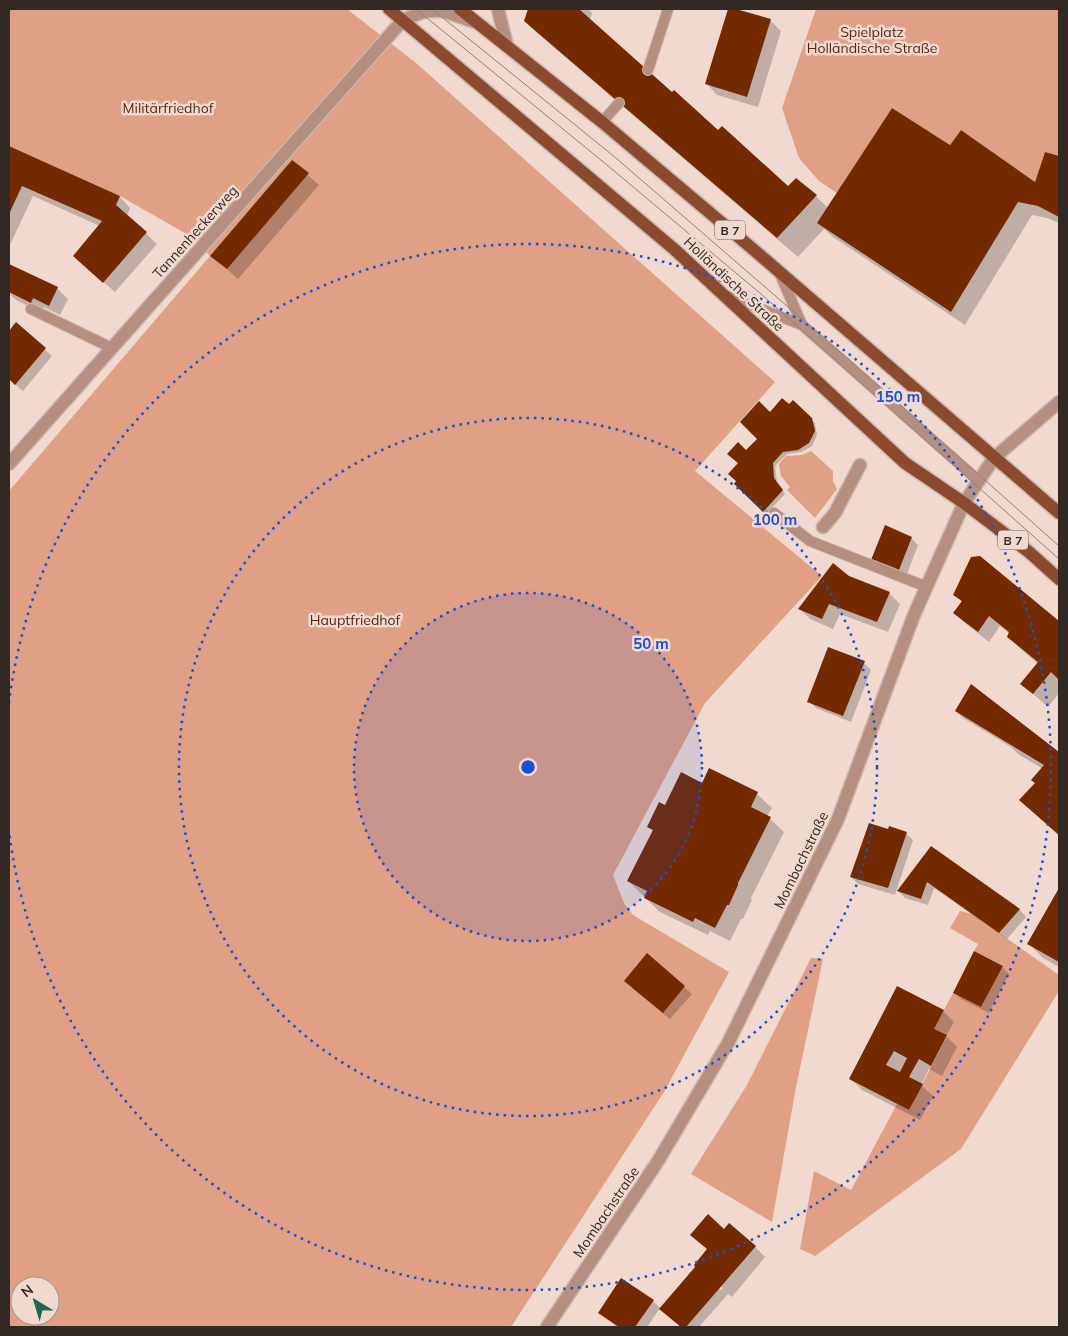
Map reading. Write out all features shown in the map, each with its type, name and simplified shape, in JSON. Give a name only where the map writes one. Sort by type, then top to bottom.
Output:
[{"type":"main road","name":"Holländische Straße","points":[[389,9],[674,249],[905,463],[964,503],[1029,552],[1059,579]]},
{"type":"main road","name":"B 7","points":[[460,9],[602,122],[1059,513]]},
{"type":"street","points":[[498,9],[507,46]]},
{"type":"street","points":[[403,20],[426,11],[443,11],[479,24]]},
{"type":"street","name":"Tannenheckerweg","points":[[9,464],[403,20]]},
{"type":"street","name":"Mombachstraße","points":[[547,1327],[658,1161],[728,1043],[838,819],[914,615],[964,503],[994,458],[1059,402]]},
{"type":"street","points":[[823,527],[836,513],[860,465]]},
{"type":"lane","points":[[648,70],[668,9]]},
{"type":"lane","points":[[602,122],[619,102]]},
{"type":"lane","points":[[778,271],[802,325]]},
{"type":"lane","points":[[723,294],[802,325],[979,481]]},
{"type":"lane","points":[[31,309],[112,348]]},
{"type":"lane","points":[[774,513],[810,541],[927,586]]},
{"type":"green space","name":"Hauptfriedhof","points":[[9,9],[347,9],[416,63],[775,382],[695,471],[822,576],[705,703],[613,875],[624,903],[633,915],[729,972],[664,1092],[511,1327],[9,1327],[9,491],[210,256],[190,236],[120,196],[9,146]]},
{"type":"green space","name":"Spielplatz Holländische Straße","points":[[816,9],[1059,9],[1059,157],[1045,152],[1035,182],[961,130],[950,145],[892,108],[837,193],[819,181],[799,158],[782,108]]},
{"type":"green space","points":[[811,451],[833,471],[833,481],[837,489],[815,518],[787,490],[790,487],[781,476],[779,464],[786,456],[802,455]]},
{"type":"green space","points":[[960,911],[972,914],[1059,975],[1059,991],[961,1149],[815,1256],[800,1249],[814,1171],[851,1190],[897,1104],[909,1110],[947,1036],[934,1029],[953,993],[981,1007],[1003,966],[974,951],[978,944],[950,928]]},
{"type":"green space","points":[[811,958],[823,959],[796,1087],[772,1222],[691,1174],[747,1085]]},
{"type":"building","points":[[528,9],[579,9],[672,92],[674,90],[718,130],[722,126],[788,186],[796,178],[817,195],[777,238],[524,21]]},
{"type":"building","points":[[728,9],[736,9],[771,19],[747,97],[705,84]]},
{"type":"building","points":[[892,108],[950,145],[961,130],[1035,182],[1045,152],[1059,156],[1059,217],[1038,206],[1018,202],[951,312],[817,223]]},
{"type":"building","points":[[9,146],[120,196],[116,205],[147,232],[103,283],[73,256],[102,221],[22,186],[9,214]]},
{"type":"building","points":[[292,160],[309,173],[227,269],[210,256]]},
{"type":"building","points":[[9,264],[58,287],[49,306],[33,298],[31,303],[9,292]]},
{"type":"building","points":[[16,322],[46,348],[15,385],[9,379],[9,331]]},
{"type":"building","points":[[782,398],[789,404],[793,400],[812,418],[815,431],[809,443],[798,450],[783,452],[773,463],[774,478],[783,490],[763,512],[734,484],[736,481],[728,474],[738,463],[727,454],[738,442],[746,450],[757,439],[740,422],[759,401],[770,412]]},
{"type":"building","points":[[885,525],[912,537],[899,570],[871,560]]},
{"type":"building","points":[[980,556],[1059,621],[1059,680],[1051,672],[1033,694],[1020,684],[1038,662],[1007,637],[1009,632],[989,616],[978,632],[953,613],[962,601],[953,595],[971,557]]},
{"type":"building","points":[[833,563],[849,576],[890,592],[877,622],[829,604],[822,619],[798,609]]},
{"type":"building","points":[[828,647],[865,661],[843,716],[807,702]]},
{"type":"building","points":[[971,684],[1059,752],[1059,835],[1019,800],[1035,783],[1031,780],[1044,765],[955,711]]},
{"type":"building","points":[[709,768],[758,792],[751,807],[771,817],[729,905],[727,905],[715,928],[695,918],[693,922],[644,898],[647,891],[627,881],[653,830],[647,827],[659,802],[665,805],[681,772],[702,783]]},
{"type":"building","points":[[869,823],[888,829],[889,826],[907,832],[888,888],[850,877]]},
{"type":"building","points":[[931,846],[1020,909],[999,933],[927,882],[921,899],[897,891]]},
{"type":"building","points":[[1059,888],[1059,962],[1027,944]]},
{"type":"building","points":[[974,951],[1003,966],[981,1007],[953,993]]},
{"type":"building","points":[[647,953],[685,986],[663,1013],[624,981]]},
{"type":"building","points":[[897,986],[944,1010],[934,1029],[947,1035],[931,1066],[919,1059],[909,1077],[923,1084],[909,1110],[849,1079]],"holes":[[[894,1051],[907,1058],[900,1072],[886,1065]]]},
{"type":"building","points":[[708,1214],[724,1229],[729,1223],[756,1246],[686,1327],[681,1327],[659,1309],[695,1267],[694,1265],[707,1249],[690,1235]]},
{"type":"building","points":[[621,1278],[654,1300],[635,1327],[619,1327],[598,1313]]},
{"type":"tram line","points":[[416,9],[761,294],[1059,559]]},
{"type":"tram line","points":[[432,9],[616,158],[869,377],[1059,546]]},
{"type":"park label","name":"Militärfriedhof","points":[[168,108]]}]
